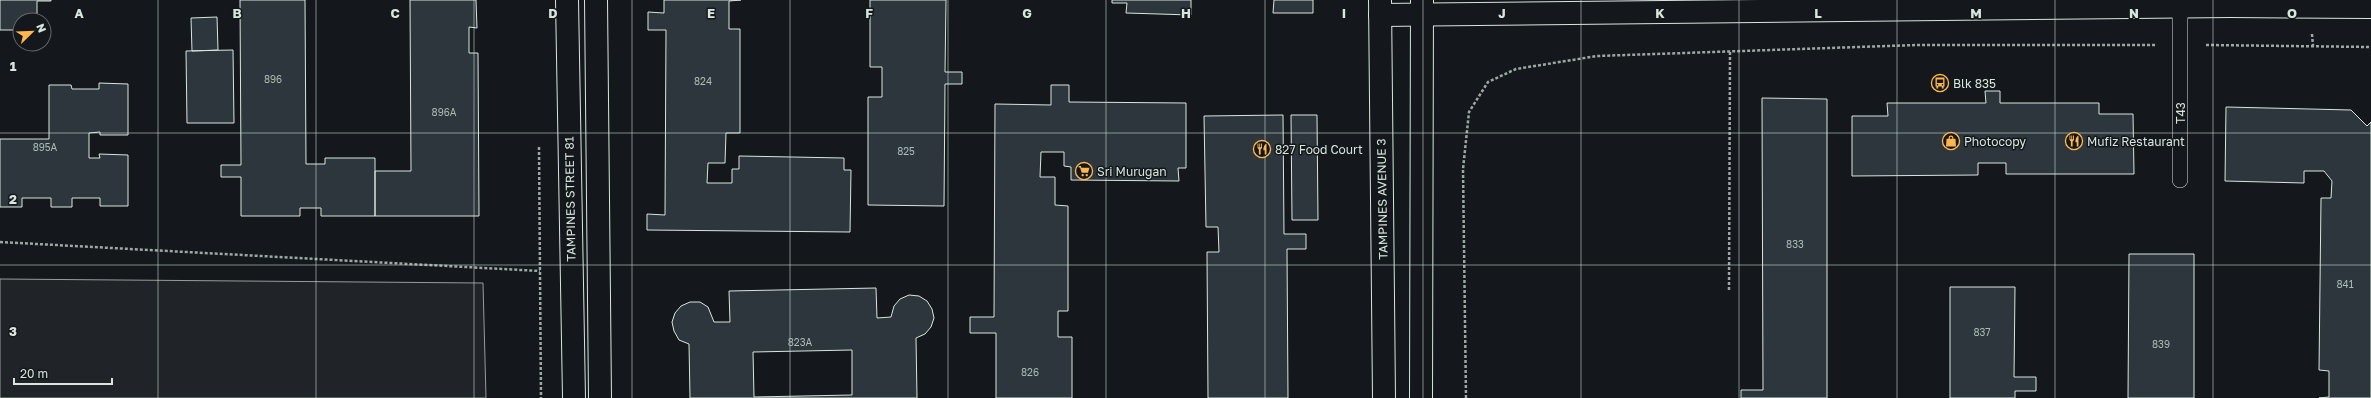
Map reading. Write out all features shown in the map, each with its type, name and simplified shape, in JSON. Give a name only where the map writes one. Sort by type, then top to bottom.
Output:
[{"type":"street","name":"TAMPINES STREET 81","points":[[567,0],[574,398]]},
{"type":"street","points":[[596,0],[600,398]]},
{"type":"street","points":[[1380,7],[1422,7],[1621,14],[1869,9],[2371,7]]},
{"type":"street","name":"TAMPINES AVENUE 3","points":[[1380,7],[1384,398]]},
{"type":"street","points":[[1421,398],[1422,7]]},
{"type":"lane","name":"T43","points":[[2180,7],[2180,180]]},
{"type":"path","points":[[1466,398],[1464,169],[1469,112],[1488,82],[1516,69],[1596,56],[1916,45],[2371,47]]},
{"type":"path","points":[[1728,290],[1730,51]]},
{"type":"path","points":[[539,139],[541,398]]},
{"type":"path","points":[[0,242],[540,271]]},
{"type":"shaded area","points":[[0,279],[483,283],[486,398],[0,398]]},
{"type":"building","points":[[0,0],[51,0],[37,1],[37,12],[12,12],[12,30],[0,30]]},
{"type":"building","points":[[240,0],[305,0],[306,164],[325,164],[325,158],[375,158],[375,216],[321,216],[321,208],[300,208],[300,216],[241,216],[241,177],[221,177],[221,165],[241,165]]},
{"type":"building","points":[[410,0],[476,0],[477,28],[469,27],[469,53],[478,53],[479,216],[375,216],[375,171],[411,171]]},
{"type":"building","points":[[664,0],[741,0],[729,1],[729,29],[740,29],[740,133],[726,133],[725,163],[708,163],[707,183],[732,183],[732,169],[739,169],[739,156],[844,158],[844,170],[851,170],[850,232],[647,230],[647,214],[665,215],[666,30],[648,30],[648,12],[664,13]]},
{"type":"building","points":[[870,0],[946,0],[945,72],[962,72],[962,84],[945,84],[944,206],[868,205],[868,97],[882,97],[882,67],[870,67]]},
{"type":"building","points":[[1112,0],[1191,0],[1191,15],[1126,13],[1127,3],[1112,3]]},
{"type":"building","points":[[1274,0],[1313,0],[1313,13],[1273,13]]},
{"type":"building","points":[[217,17],[218,50],[192,51],[191,18]]},
{"type":"building","points":[[233,50],[234,123],[187,123],[186,51]]},
{"type":"building","points":[[99,83],[128,84],[128,135],[100,135],[100,132],[89,133],[89,158],[100,158],[99,154],[128,155],[128,206],[100,206],[100,198],[72,198],[72,207],[51,207],[51,198],[22,198],[22,207],[0,207],[0,139],[49,139],[49,85],[71,85],[72,89],[99,89]]},
{"type":"building","points":[[1051,85],[1069,85],[1069,102],[1186,103],[1186,168],[1178,168],[1179,181],[1071,180],[1071,167],[1064,166],[1064,152],[1041,152],[1040,177],[1055,177],[1055,205],[1068,206],[1068,311],[1058,311],[1058,337],[1072,337],[1072,398],[996,398],[996,333],[970,333],[970,317],[994,317],[995,104],[1051,105]]},
{"type":"building","points":[[1985,91],[2000,91],[2000,103],[2099,103],[2099,114],[2133,114],[2134,174],[2006,174],[2006,163],[1978,163],[1978,175],[1852,176],[1852,116],[1888,116],[1887,103],[1986,103]]},
{"type":"building","points":[[1762,98],[1827,99],[1827,398],[1741,398],[1741,390],[1763,390]]},
{"type":"building","points":[[2226,107],[2351,110],[2367,126],[2371,122],[2371,398],[2319,398],[2329,397],[2329,371],[2319,370],[2321,198],[2331,198],[2332,181],[2324,171],[2304,171],[2304,183],[2225,181]]},
{"type":"building","points":[[1283,115],[1284,234],[1306,234],[1306,249],[1287,249],[1288,398],[1208,398],[1207,252],[1219,252],[1218,227],[1206,227],[1204,116]]},
{"type":"building","points":[[1291,115],[1317,115],[1318,220],[1292,220]]},
{"type":"building","points":[[2129,254],[2194,254],[2194,398],[2128,398]]},
{"type":"building","points":[[1950,287],[2015,287],[2014,377],[2036,377],[2036,391],[2015,391],[2015,398],[1950,398]]},
{"type":"building","points":[[876,288],[877,318],[891,317],[894,306],[900,299],[909,295],[919,296],[927,301],[932,309],[934,318],[931,327],[925,334],[916,338],[917,398],[690,398],[689,344],[679,340],[674,331],[672,322],[675,313],[681,306],[690,302],[700,302],[708,307],[714,322],[730,322],[729,291]],"holes":[[[852,350],[852,395],[754,397],[753,352]]]},
{"type":"place","name":"Blk 835","points":[[1940,83]]},
{"type":"place","name":"Photocopy","points":[[1951,141]]},
{"type":"place","name":"Mufiz Restaurant","points":[[2074,141]]},
{"type":"place","name":"827 Food Court","points":[[1262,149]]},
{"type":"place","name":"Sri Murugan","points":[[1084,171]]}]
